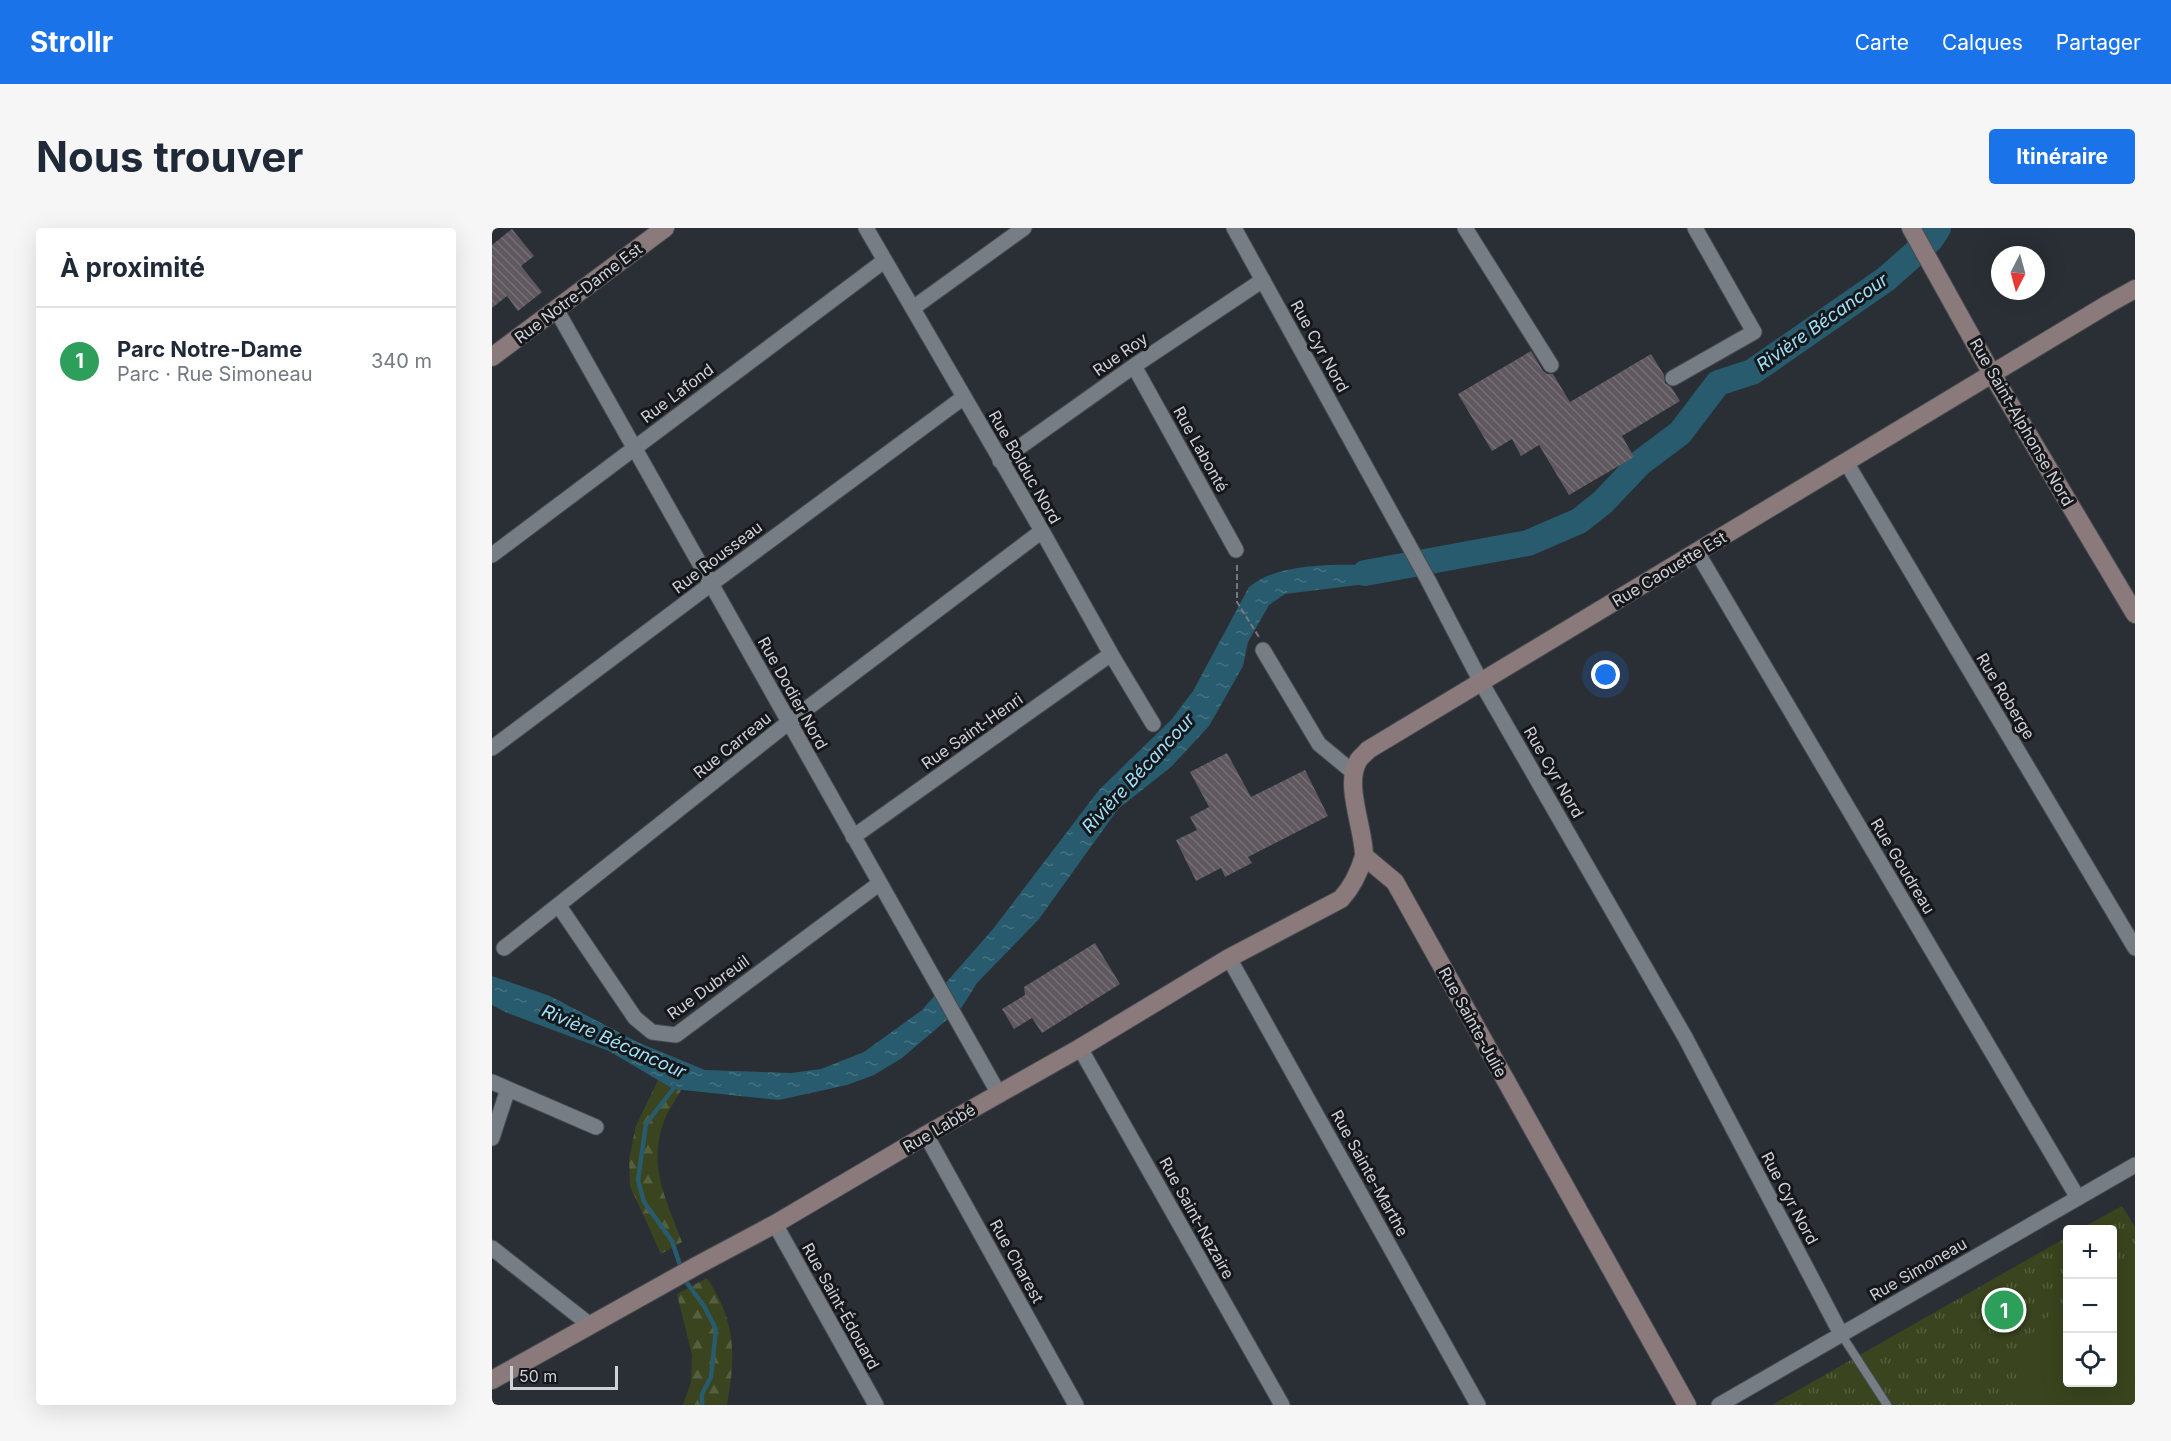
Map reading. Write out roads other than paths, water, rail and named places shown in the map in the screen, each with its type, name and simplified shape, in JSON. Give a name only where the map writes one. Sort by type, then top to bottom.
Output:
[{"type":"street","name":"Rue Notre-Dame Est","points":[[492,357],[665,228]]},
{"type":"street","name":"Rue Bolduc Nord","points":[[866,228],[1153,724]]},
{"type":"street","points":[[913,308],[1024,228]]},
{"type":"street","name":"Rue Cyr Nord","points":[[1234,228],[1428,580],[1481,682],[1685,1037],[1841,1334]]},
{"type":"street","points":[[1465,228],[1551,365]]},
{"type":"street","points":[[1673,378],[1754,332],[1695,228]]},
{"type":"street","name":"Rue Saint-Alphonse Nord","points":[[1913,232],[1992,374],[2135,614]]},
{"type":"street","name":"Rue Lafond","points":[[492,555],[884,261]]},
{"type":"street","name":"Rue Roy","points":[[1000,461],[1134,366],[1263,280]]},
{"type":"street","name":"Rue Caouette Est","points":[[1354,773],[1358,761],[1368,750],[2135,289]]},
{"type":"street","name":"Rue Dodier Nord","points":[[556,309],[999,1094]]},
{"type":"street","name":"Rue Labonté","points":[[1134,366],[1236,550]]},
{"type":"street","name":"Rue Rousseau","points":[[492,748],[964,398]]},
{"type":"street","name":"Rue Roberge","points":[[1846,462],[2135,948]]},
{"type":"street","name":"Rue Carreau","points":[[504,948],[789,722],[1042,531]]},
{"type":"street","name":"Rue Goudreau","points":[[1697,552],[2078,1198]]},
{"type":"street","points":[[1262,645],[1319,744],[1354,773],[1353,788],[1364,844],[1364,856]]},
{"type":"street","name":"Rue Saint-Henri","points":[[854,837],[1111,654]]},
{"type":"street","name":"Rue Labbé","points":[[492,1380],[775,1224],[926,1134],[1080,1048],[1229,958],[1341,899],[1351,888],[1360,872],[1364,856]]},
{"type":"street","name":"Rue Sainte-Julie","points":[[1364,856],[1395,882],[1688,1405]]},
{"type":"street","name":"Rue Dubreuil","points":[[558,906],[642,1026],[652,1032],[676,1035],[880,883]]},
{"type":"street","name":"Rue Sainte-Marthe","points":[[1229,958],[1478,1405]]},
{"type":"street","name":"Rue Saint-Nazaire","points":[[1080,1048],[1282,1405]]},
{"type":"street","points":[[492,1082],[596,1126]]},
{"type":"street","points":[[492,1138],[508,1089]]},
{"type":"street","name":"Rue Charest","points":[[926,1134],[1076,1405]]},
{"type":"street","name":"Rue Simoneau","points":[[1719,1405],[2135,1165]]},
{"type":"street","name":"Rue Saint-Édouard","points":[[775,1224],[876,1405]]},
{"type":"street","points":[[492,1248],[590,1325]]},
{"type":"lane","points":[[1841,1334],[1887,1405]]},
{"type":"water","points":[[1398,565],[1398,580],[1285,594],[1269,605],[1248,642],[1243,666],[1209,726],[1171,767],[1118,809],[1039,919],[977,983],[962,1007],[902,1058],[874,1075],[847,1085],[779,1100],[673,1089],[609,1051],[492,1005],[492,976],[550,996],[637,1042],[705,1070],[791,1073],[821,1069],[864,1052],[922,1010],[993,929],[1099,790],[1172,719],[1193,691],[1249,587],[1281,571],[1300,568]]},
{"type":"waterway","name":"Rivière Bécancour","points":[[1365,573],[1528,543],[1579,521],[1603,502],[1640,463],[1680,433],[1718,383],[1752,372],[1886,279],[1931,239],[1938,228]]},
{"type":"waterway","points":[[674,1085],[646,1124],[638,1180],[644,1202],[672,1241],[682,1271]]},
{"type":"waterway","points":[[684,1279],[704,1306],[716,1329],[711,1377],[702,1394],[702,1405]]},
{"type":"place","name":"Parc Notre-Dame","points":[[2004,1310]]}]
